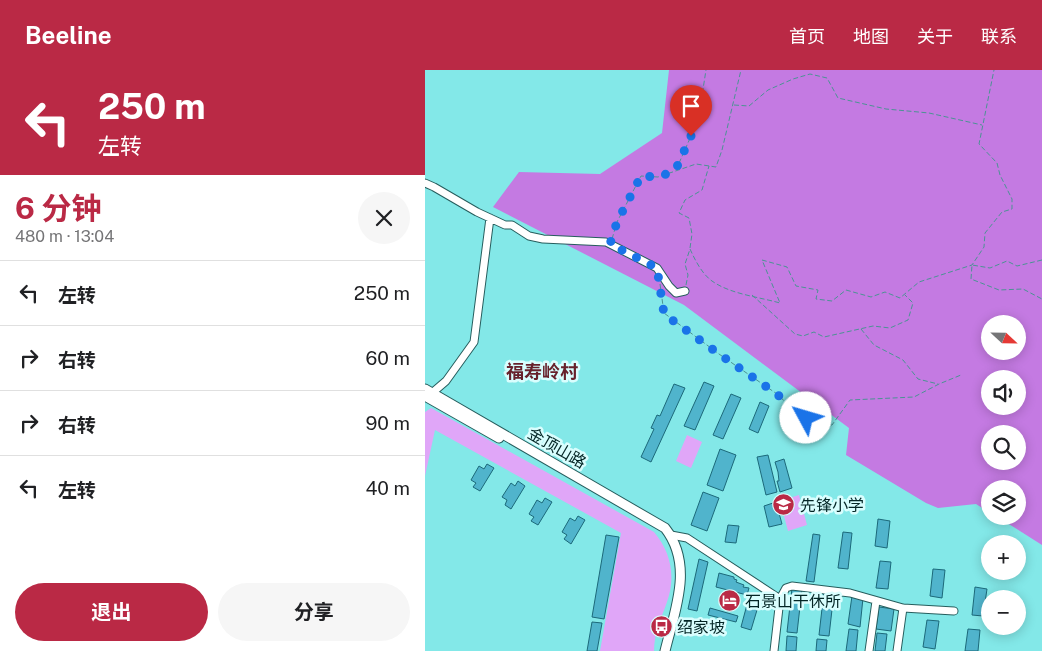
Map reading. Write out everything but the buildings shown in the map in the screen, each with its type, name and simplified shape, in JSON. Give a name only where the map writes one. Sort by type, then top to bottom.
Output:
[{"type":"street","points":[[425,183],[490,218],[505,225],[512,225],[529,236],[543,239],[606,242],[657,268],[676,293],[685,291]]},
{"type":"street","points":[[427,392],[446,381],[474,342],[490,218]]},
{"type":"street","name":"金顶山路","points":[[427,392],[665,528],[671,535]]},
{"type":"street","points":[[671,535],[687,538],[780,599]]},
{"type":"street","points":[[665,651],[681,580],[679,556],[671,535]]},
{"type":"street","points":[[774,651],[780,599],[787,588],[792,586],[850,593],[903,608],[954,611]]},
{"type":"street","points":[[869,651],[876,601]]},
{"type":"street","points":[[897,651],[903,608]]},
{"type":"path","points":[[675,171],[691,136],[697,128],[706,70]]},
{"type":"path","points":[[610,244],[617,222],[641,176],[658,177],[696,164],[716,167],[723,150],[741,70]]},
{"type":"path","points":[[994,70],[979,144],[997,163],[1000,175],[1012,199],[1012,209],[1002,212],[985,233],[984,247],[971,266],[971,279],[999,290],[1023,289],[1042,299]]},
{"type":"path","points":[[734,105],[749,106],[768,90],[810,74],[827,78],[838,98],[886,109],[929,113],[983,125]]},
{"type":"path","points":[[685,291],[688,275],[685,264],[692,234],[689,218],[679,213],[685,200],[702,190],[709,166]]},
{"type":"path","points":[[690,249],[696,262],[711,281],[736,292],[780,303],[763,260],[787,267],[796,286],[819,290],[817,299],[832,301],[846,290],[871,297],[885,292],[900,298],[919,282],[971,266],[990,268],[1007,261],[1017,266],[1042,260]]},
{"type":"path","points":[[657,268],[664,314],[777,394],[797,413],[815,424],[832,425],[850,400],[914,397],[961,375]]},
{"type":"path","points":[[751,295],[795,334],[803,336],[814,332],[824,337],[849,333],[873,326],[890,328],[908,320],[913,303],[905,294]]},
{"type":"path","points":[[861,328],[874,345],[903,360],[918,379],[939,384]]},
{"type":"shaded area","points":[[669,70],[1042,70],[1042,545],[1010,525],[1026,525],[1026,480],[981,480],[981,507],[976,504],[938,508],[926,503],[846,455],[849,428],[684,305],[493,207],[519,172],[600,174],[662,133]]},
{"type":"shaded area","points":[[431,408],[654,532],[668,556],[671,583],[670,593],[654,644],[654,651],[600,651],[621,533],[435,430],[425,476],[425,412]]},
{"type":"shaded area","points":[[687,435],[702,442],[691,468],[676,461]]},
{"type":"shaded area","points":[[799,495],[807,525],[788,531],[780,501]]},
{"type":"place","name":"先锋小学","points":[[784,505]]},
{"type":"place","name":"石景山干休所","points":[[729,601]]},
{"type":"place","name":"绍家坡","points":[[661,627]]},
{"type":"district","name":"福寿岭村","points":[[542,371]]},
{"type":"route","points":[[691,136],[675,171],[658,177],[641,176],[617,222],[610,244],[657,268],[664,314],[777,394],[797,413],[806,418]]}]
